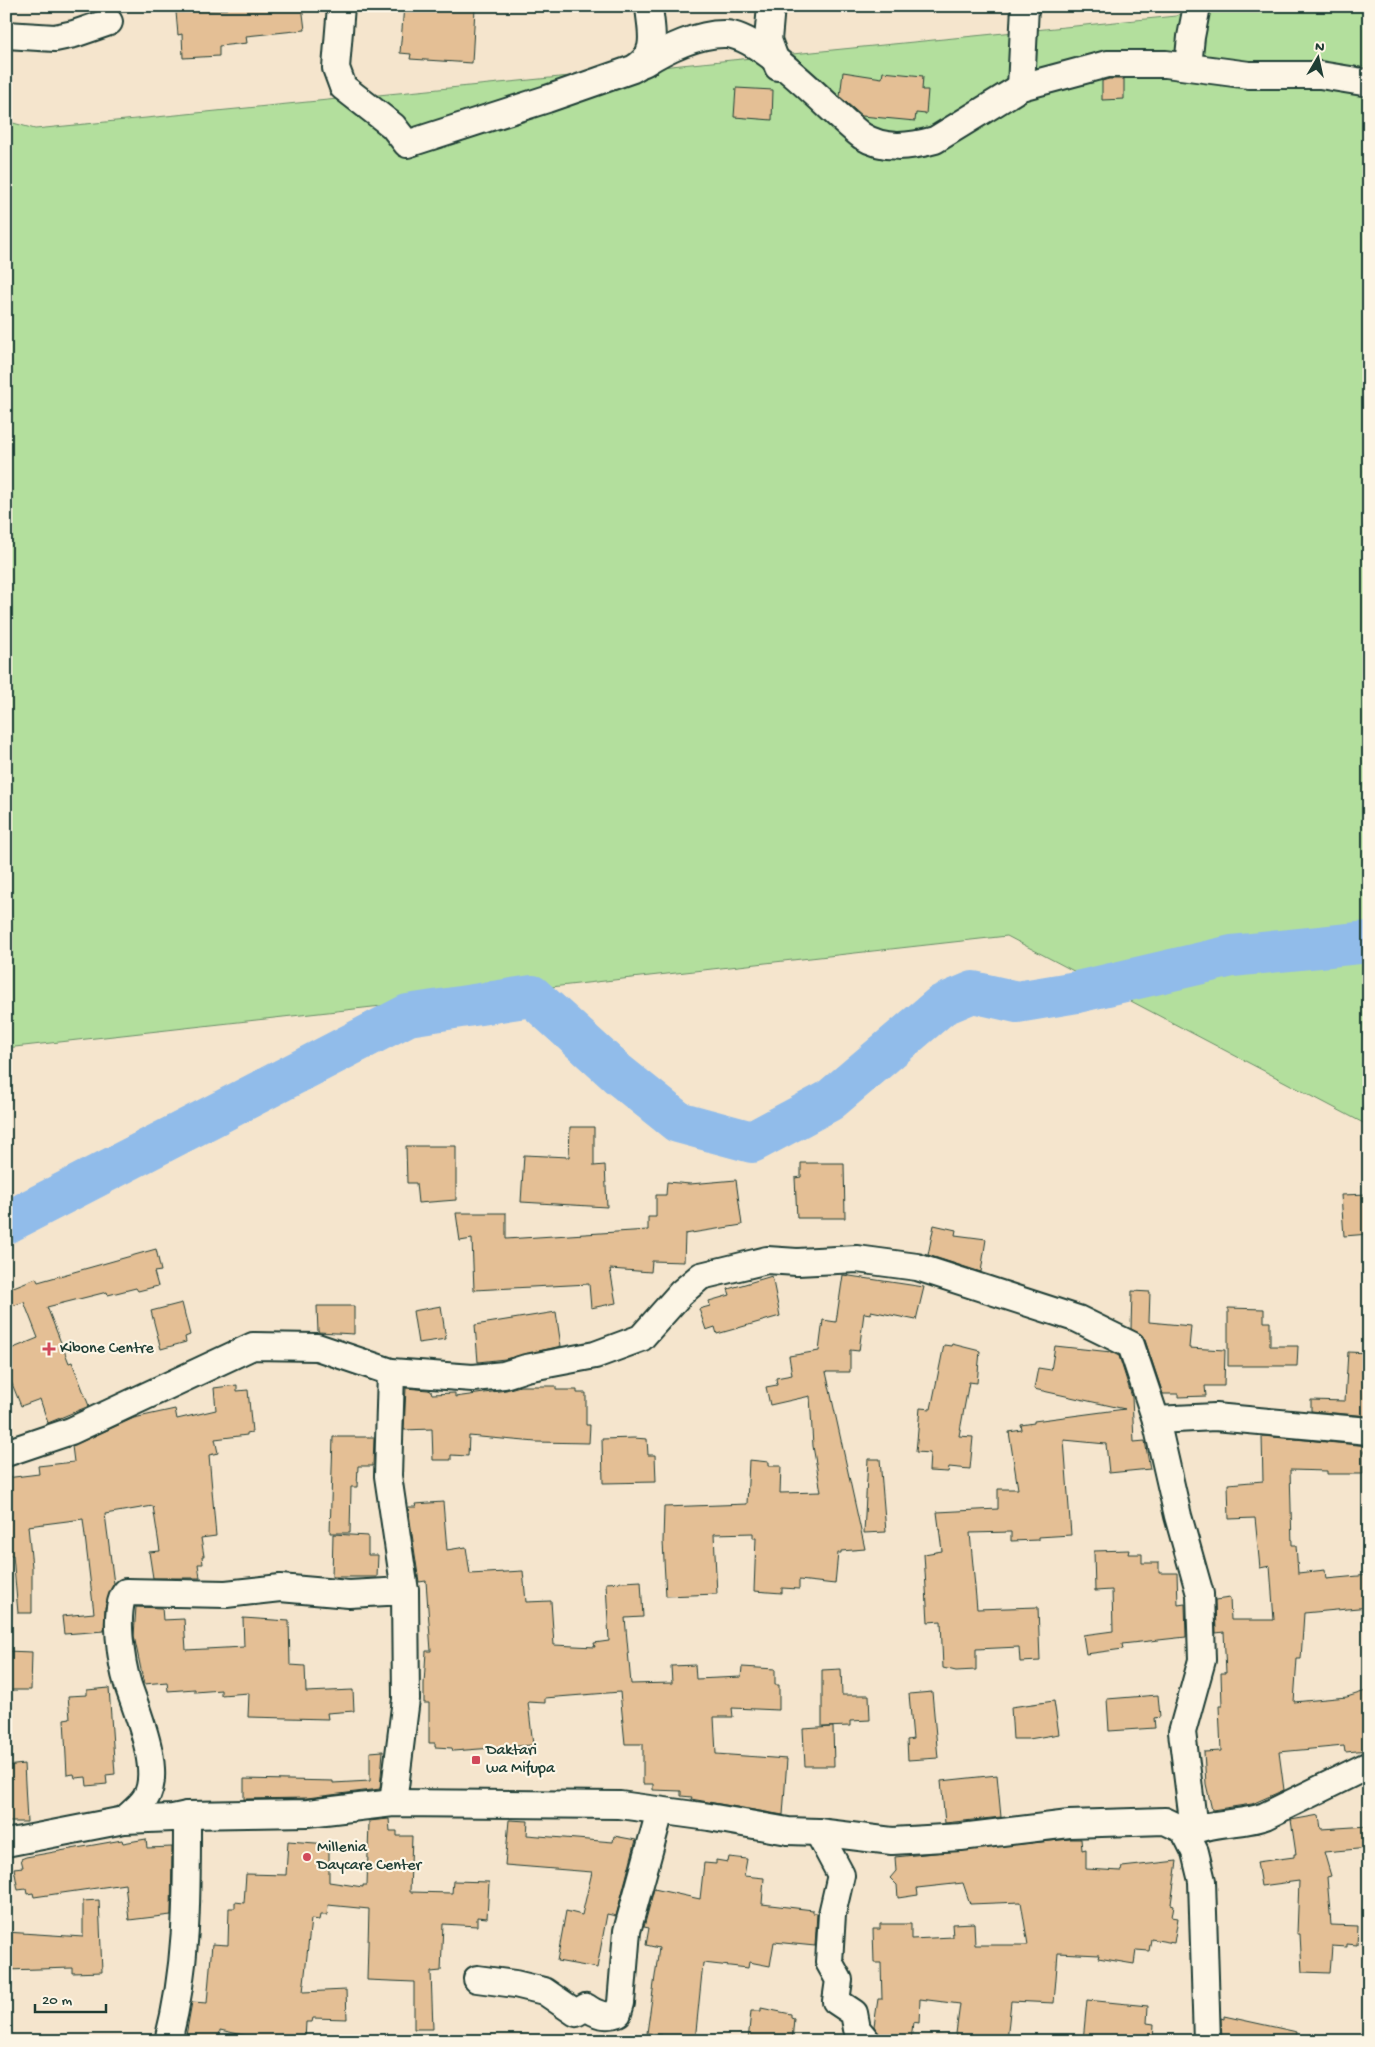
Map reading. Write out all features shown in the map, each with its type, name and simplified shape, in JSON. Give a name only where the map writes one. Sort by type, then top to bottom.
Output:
[{"type":"street","points":[[341,6],[336,68],[342,87],[393,126],[407,144],[628,71],[678,46],[726,34],[736,36],[777,62],[825,101],[865,139],[885,146],[925,143],[935,140],[1021,87],[1107,64],[1125,66],[1150,63],[1265,76],[1325,76],[1369,83]]},
{"type":"street","points":[[644,63],[652,44],[649,6]]},
{"type":"street","points":[[772,6],[768,40],[777,62]]},
{"type":"street","points":[[1021,87],[1025,6]]},
{"type":"street","points":[[1188,66],[1197,6]]},
{"type":"street","points":[[6,35],[54,38],[74,34],[109,22]]},
{"type":"street","points":[[6,1453],[71,1430],[253,1346],[317,1347],[391,1372],[474,1378],[504,1375],[526,1368],[595,1355],[641,1338],[681,1293],[701,1276],[767,1260],[797,1262],[857,1259],[917,1266],[1078,1319],[1131,1344],[1156,1420],[1178,1516],[1200,1594],[1202,1660],[1182,1732],[1190,1832],[1203,1893],[1207,2041]]},
{"type":"street","points":[[391,1372],[388,1476],[405,1591],[406,1699],[393,1803]]},
{"type":"street","points":[[1156,1420],[1216,1417],[1369,1431]]},
{"type":"street","points":[[124,1820],[146,1798],[152,1771],[135,1701],[128,1684],[119,1632],[117,1612],[121,1598],[126,1592],[226,1594],[280,1588],[349,1594],[405,1591]]},
{"type":"street","points":[[6,1842],[124,1820],[173,1818],[186,1815],[308,1813],[393,1803],[620,1805],[709,1817],[788,1831],[818,1832],[892,1841],[961,1837],[1069,1824],[1163,1821],[1190,1832],[1252,1822],[1369,1765]]},
{"type":"street","points":[[477,1979],[515,1984],[544,1991],[576,2013],[586,2008],[597,2014],[610,2016],[618,2013],[621,2003],[627,1931],[660,1811]]},
{"type":"street","points":[[168,2041],[176,2011],[186,1928],[186,1815]]},
{"type":"street","points":[[818,1832],[841,1875],[832,1914],[829,1962],[839,1980],[836,2001],[854,2013],[857,2029],[867,2041]]},
{"type":"green space","points":[[1196,6],[1369,6],[1369,1126],[1007,936],[6,1048],[6,121],[35,129],[1176,16]]},
{"type":"building","points":[[227,6],[302,6],[305,30],[246,36],[247,43],[219,46],[219,56],[183,58],[182,34],[178,35],[176,12],[228,9]]},
{"type":"building","points":[[404,6],[475,8],[472,63],[410,59],[411,54],[400,53]]},
{"type":"building","points":[[843,72],[882,78],[883,72],[923,76],[922,90],[928,90],[926,114],[916,113],[915,121],[862,116],[840,97]]},
{"type":"building","points":[[1124,79],[1124,99],[1102,100],[1102,81]]},
{"type":"building","points":[[736,88],[773,90],[772,120],[734,117]]},
{"type":"building","points":[[570,1127],[594,1127],[594,1166],[605,1165],[607,1207],[521,1202],[524,1155],[569,1157]]},
{"type":"building","points":[[406,1146],[456,1146],[456,1200],[418,1203],[416,1183],[407,1183]]},
{"type":"building","points":[[801,1163],[844,1163],[845,1218],[797,1218],[795,1178],[801,1177]]},
{"type":"building","points":[[736,1180],[742,1225],[685,1234],[684,1262],[652,1261],[651,1272],[610,1269],[616,1303],[591,1308],[589,1284],[474,1290],[472,1239],[460,1241],[456,1213],[506,1213],[506,1239],[648,1230],[648,1217],[656,1217],[656,1195],[666,1195],[667,1182],[690,1184]]},
{"type":"building","points":[[1369,1194],[1369,1234],[1344,1236],[1341,1195]]},
{"type":"building","points":[[934,1225],[956,1230],[955,1235],[986,1239],[981,1272],[928,1255]]},
{"type":"building","points":[[156,1249],[161,1271],[154,1272],[158,1286],[138,1291],[136,1288],[108,1295],[107,1292],[47,1307],[69,1363],[72,1362],[89,1406],[48,1423],[40,1399],[21,1406],[6,1369],[6,1351],[38,1338],[24,1302],[6,1308],[6,1290],[36,1278],[38,1282]]},
{"type":"building","points":[[843,1275],[924,1287],[916,1320],[871,1311],[871,1314],[864,1313],[859,1351],[850,1350],[850,1372],[826,1372],[865,1549],[841,1551],[841,1553],[838,1553],[835,1584],[799,1580],[799,1589],[782,1588],[782,1593],[754,1591],[756,1538],[753,1538],[753,1533],[714,1534],[717,1594],[666,1596],[663,1542],[664,1507],[747,1504],[749,1460],[769,1462],[769,1466],[781,1466],[780,1493],[821,1492],[813,1446],[810,1396],[770,1405],[766,1387],[777,1385],[776,1378],[792,1375],[789,1356],[819,1351],[823,1320],[836,1322]]},
{"type":"building","points":[[772,1276],[780,1316],[717,1334],[715,1327],[706,1330],[699,1309],[710,1306],[709,1301],[730,1295],[728,1289]]},
{"type":"building","points":[[1132,1291],[1150,1292],[1149,1322],[1191,1326],[1189,1348],[1225,1350],[1224,1386],[1205,1386],[1206,1396],[1178,1397],[1178,1394],[1163,1394],[1145,1340],[1142,1335],[1131,1329]]},
{"type":"building","points":[[182,1303],[190,1335],[185,1337],[186,1342],[161,1349],[151,1311]]},
{"type":"building","points":[[317,1306],[354,1306],[354,1334],[318,1332]]},
{"type":"building","points":[[441,1306],[446,1339],[418,1343],[413,1311]]},
{"type":"building","points":[[1228,1308],[1264,1309],[1264,1322],[1270,1322],[1270,1346],[1298,1346],[1297,1366],[1228,1366]]},
{"type":"building","points":[[556,1312],[561,1346],[505,1359],[478,1362],[475,1325]]},
{"type":"building","points":[[952,1344],[980,1351],[977,1383],[969,1382],[959,1436],[973,1437],[970,1469],[949,1467],[948,1472],[929,1471],[930,1453],[916,1452],[920,1408],[931,1409],[944,1345],[951,1346]]},
{"type":"building","points":[[1055,1346],[1111,1352],[1119,1356],[1132,1397],[1134,1442],[1145,1441],[1150,1469],[1109,1473],[1106,1444],[1064,1440],[1071,1535],[1038,1537],[1038,1540],[1011,1541],[1011,1532],[970,1533],[977,1609],[1038,1607],[1040,1661],[1020,1662],[1019,1647],[976,1649],[976,1670],[956,1671],[943,1668],[941,1621],[928,1622],[924,1554],[942,1551],[937,1512],[998,1509],[998,1489],[1018,1489],[1009,1432],[1022,1430],[1021,1425],[1034,1423],[1034,1421],[1125,1409],[1034,1389],[1038,1368],[1051,1370]]},
{"type":"building","points":[[1348,1352],[1369,1353],[1369,1416],[1311,1411],[1311,1400],[1345,1401]]},
{"type":"building","points":[[237,1385],[237,1391],[248,1390],[252,1432],[247,1433],[247,1435],[215,1439],[218,1453],[209,1455],[216,1536],[201,1538],[204,1556],[202,1556],[203,1564],[198,1564],[200,1578],[153,1578],[149,1552],[160,1551],[153,1506],[105,1514],[114,1584],[105,1607],[104,1631],[64,1634],[62,1616],[94,1613],[83,1519],[28,1526],[32,1567],[32,1613],[18,1613],[13,1555],[6,1556],[6,1478],[39,1474],[38,1466],[74,1462],[72,1446],[134,1418],[175,1409],[177,1419],[216,1410],[214,1388]]},
{"type":"building","points":[[520,1386],[556,1386],[556,1390],[577,1390],[577,1393],[586,1393],[586,1425],[590,1425],[589,1443],[536,1442],[469,1436],[468,1456],[451,1455],[451,1460],[433,1460],[432,1429],[404,1430],[406,1388],[428,1390],[432,1394],[455,1393],[455,1397],[506,1390]]},
{"type":"building","points":[[1262,1436],[1369,1446],[1369,1451],[1363,1451],[1363,1474],[1327,1474],[1327,1471],[1290,1470],[1292,1545],[1296,1545],[1298,1573],[1325,1570],[1326,1579],[1369,1575],[1369,1607],[1304,1613],[1301,1659],[1297,1659],[1294,1702],[1347,1697],[1369,1690],[1369,1750],[1345,1752],[1344,1746],[1279,1752],[1284,1790],[1252,1804],[1212,1810],[1206,1784],[1204,1752],[1221,1751],[1219,1706],[1222,1706],[1221,1673],[1226,1673],[1224,1632],[1216,1633],[1215,1600],[1230,1598],[1231,1620],[1274,1620],[1270,1566],[1260,1568],[1255,1518],[1229,1519],[1228,1484],[1263,1481]]},
{"type":"building","points":[[333,1437],[374,1437],[373,1466],[358,1466],[357,1487],[351,1487],[350,1533],[330,1533]]},
{"type":"building","points":[[602,1439],[647,1439],[648,1455],[655,1455],[656,1482],[603,1483]]},
{"type":"building","points":[[868,1459],[880,1459],[886,1532],[864,1533]]},
{"type":"building","points":[[443,1502],[447,1550],[466,1547],[470,1574],[523,1571],[526,1602],[551,1601],[554,1645],[595,1647],[594,1643],[609,1641],[606,1583],[641,1581],[643,1617],[625,1618],[631,1684],[672,1683],[671,1666],[695,1665],[696,1679],[741,1677],[742,1667],[775,1669],[775,1685],[779,1685],[779,1710],[732,1708],[733,1717],[714,1717],[716,1754],[787,1759],[783,1815],[691,1799],[692,1797],[681,1796],[681,1791],[653,1790],[653,1784],[643,1784],[643,1744],[625,1744],[620,1692],[545,1698],[545,1703],[528,1702],[533,1745],[453,1751],[452,1748],[435,1747],[435,1743],[429,1743],[429,1703],[424,1703],[426,1651],[431,1651],[426,1581],[419,1582],[408,1507],[416,1507],[415,1504]]},
{"type":"building","points":[[333,1534],[368,1536],[368,1555],[378,1555],[377,1577],[332,1577]]},
{"type":"building","points":[[1129,1550],[1128,1554],[1142,1554],[1142,1563],[1159,1563],[1159,1573],[1177,1573],[1178,1605],[1185,1604],[1186,1637],[1122,1644],[1123,1649],[1086,1654],[1083,1635],[1113,1631],[1112,1590],[1095,1591],[1094,1551]]},
{"type":"building","points":[[136,1607],[162,1608],[163,1620],[184,1619],[186,1650],[244,1647],[243,1618],[289,1621],[290,1665],[305,1666],[306,1692],[353,1690],[354,1711],[327,1713],[328,1719],[248,1717],[249,1693],[221,1695],[221,1690],[195,1692],[195,1689],[168,1691],[167,1682],[144,1684],[134,1636]]},
{"type":"building","points":[[6,1651],[32,1652],[31,1690],[6,1690]]},
{"type":"building","points":[[841,1669],[842,1695],[869,1695],[870,1720],[850,1721],[850,1726],[822,1727],[822,1670]]},
{"type":"building","points":[[109,1688],[115,1774],[106,1775],[107,1784],[87,1786],[86,1777],[75,1778],[74,1774],[67,1775],[64,1719],[70,1718],[68,1696],[87,1695],[87,1690]]},
{"type":"building","points":[[932,1692],[938,1758],[908,1760],[907,1740],[913,1739],[909,1694]]},
{"type":"building","points":[[1158,1695],[1160,1717],[1154,1718],[1155,1728],[1109,1731],[1107,1699]]},
{"type":"building","points":[[1054,1701],[1059,1734],[1029,1739],[1013,1739],[1011,1707]]},
{"type":"building","points":[[833,1727],[834,1766],[805,1766],[803,1729]]},
{"type":"building","points":[[383,1751],[380,1789],[307,1798],[244,1799],[244,1779],[333,1781],[333,1783],[370,1781],[370,1752]]},
{"type":"building","points":[[24,1764],[27,1822],[6,1822],[6,1766]]},
{"type":"building","points":[[997,1775],[1001,1817],[945,1823],[941,1781]]},
{"type":"building","points":[[1319,1815],[1321,1829],[1369,1826],[1369,1848],[1324,1852],[1331,1876],[1327,1877],[1331,1925],[1358,1926],[1357,1945],[1347,1944],[1347,1947],[1332,1946],[1330,1973],[1302,1972],[1300,1934],[1297,1934],[1299,1881],[1261,1886],[1257,1862],[1294,1857],[1294,1854],[1296,1854],[1291,1820]]},
{"type":"building","points":[[389,1819],[390,1831],[397,1831],[397,1836],[412,1836],[410,1892],[452,1893],[453,1881],[489,1882],[487,1918],[477,1917],[477,1926],[443,1924],[441,1971],[431,1972],[433,2029],[414,2029],[414,1982],[367,1980],[369,1909],[328,1905],[327,1915],[320,1915],[319,1920],[311,1919],[303,1992],[346,1990],[347,2019],[313,2018],[312,2022],[306,2022],[305,2041],[256,2041],[257,2038],[220,2030],[219,2041],[185,2041],[192,2002],[207,2003],[212,1944],[228,1945],[229,1908],[235,1908],[235,1902],[244,1903],[246,1874],[286,1875],[288,1841],[329,1844],[329,1882],[363,1887],[363,1885],[367,1885],[369,1821]]},
{"type":"building","points":[[509,1820],[528,1821],[527,1835],[613,1842],[614,1836],[636,1840],[616,1916],[607,1914],[597,1968],[557,1961],[566,1911],[582,1915],[592,1872],[505,1865]]},
{"type":"building","points":[[146,1839],[147,1848],[172,1847],[171,1915],[129,1920],[125,1884],[34,1897],[33,1893],[27,1894],[26,1889],[18,1890],[14,1868],[23,1867],[21,1859],[26,1857],[122,1840],[123,1843]]},
{"type":"building","points":[[1081,1839],[1082,1850],[1086,1849],[1086,1869],[1121,1871],[1122,1867],[1177,1861],[1171,1904],[1174,1905],[1172,1917],[1178,1918],[1174,1943],[1151,1939],[1149,1951],[1136,1950],[1134,1964],[1098,1958],[1099,1955],[1058,1953],[1054,2003],[1011,2001],[1007,2041],[955,2041],[960,2004],[920,1999],[919,2023],[913,2022],[911,2041],[882,2041],[874,2026],[878,1999],[882,1999],[881,1963],[874,1963],[873,1929],[880,1929],[880,1924],[911,1924],[911,1939],[953,1937],[952,1924],[974,1923],[975,1945],[1028,1945],[1021,1902],[970,1904],[963,1883],[917,1888],[918,1895],[898,1898],[897,1885],[890,1878],[896,1871],[895,1857]]},
{"type":"building","points":[[729,1857],[747,1859],[744,1876],[764,1878],[762,1904],[813,1910],[813,1913],[817,1913],[815,1946],[774,1942],[770,1966],[749,1962],[748,1968],[703,1963],[695,2041],[661,2041],[662,2035],[647,2033],[659,1948],[646,1945],[649,1928],[644,1927],[654,1889],[700,1899],[704,1863],[716,1864],[716,1860],[728,1862]]},
{"type":"building","points":[[99,1900],[102,1972],[72,1973],[72,1968],[6,1970],[6,1932],[83,1937],[83,1901]]},
{"type":"building","points":[[1087,2000],[1148,2006],[1147,2023],[1154,2024],[1153,2041],[1083,2041]]},
{"type":"building","points":[[761,2008],[791,2014],[791,2017],[794,2018],[792,2041],[748,2041],[751,2011],[761,2011]]},
{"type":"building","points":[[1224,2016],[1297,2032],[1296,2041],[1222,2041],[1221,2018],[1224,2019]]},
{"type":"waterway","points":[[6,1223],[408,1015],[532,996],[618,1074],[678,1122],[752,1142],[829,1101],[942,1005],[973,992],[1017,1002],[1077,992],[1232,956],[1369,942]]},
{"type":"place","name":"Kibone Centre","points":[[49,1349]]},
{"type":"place","name":"Daktari wa Mifupa","points":[[476,1760]]},
{"type":"place","name":"Millenia Daycare Center","points":[[307,1857]]}]
